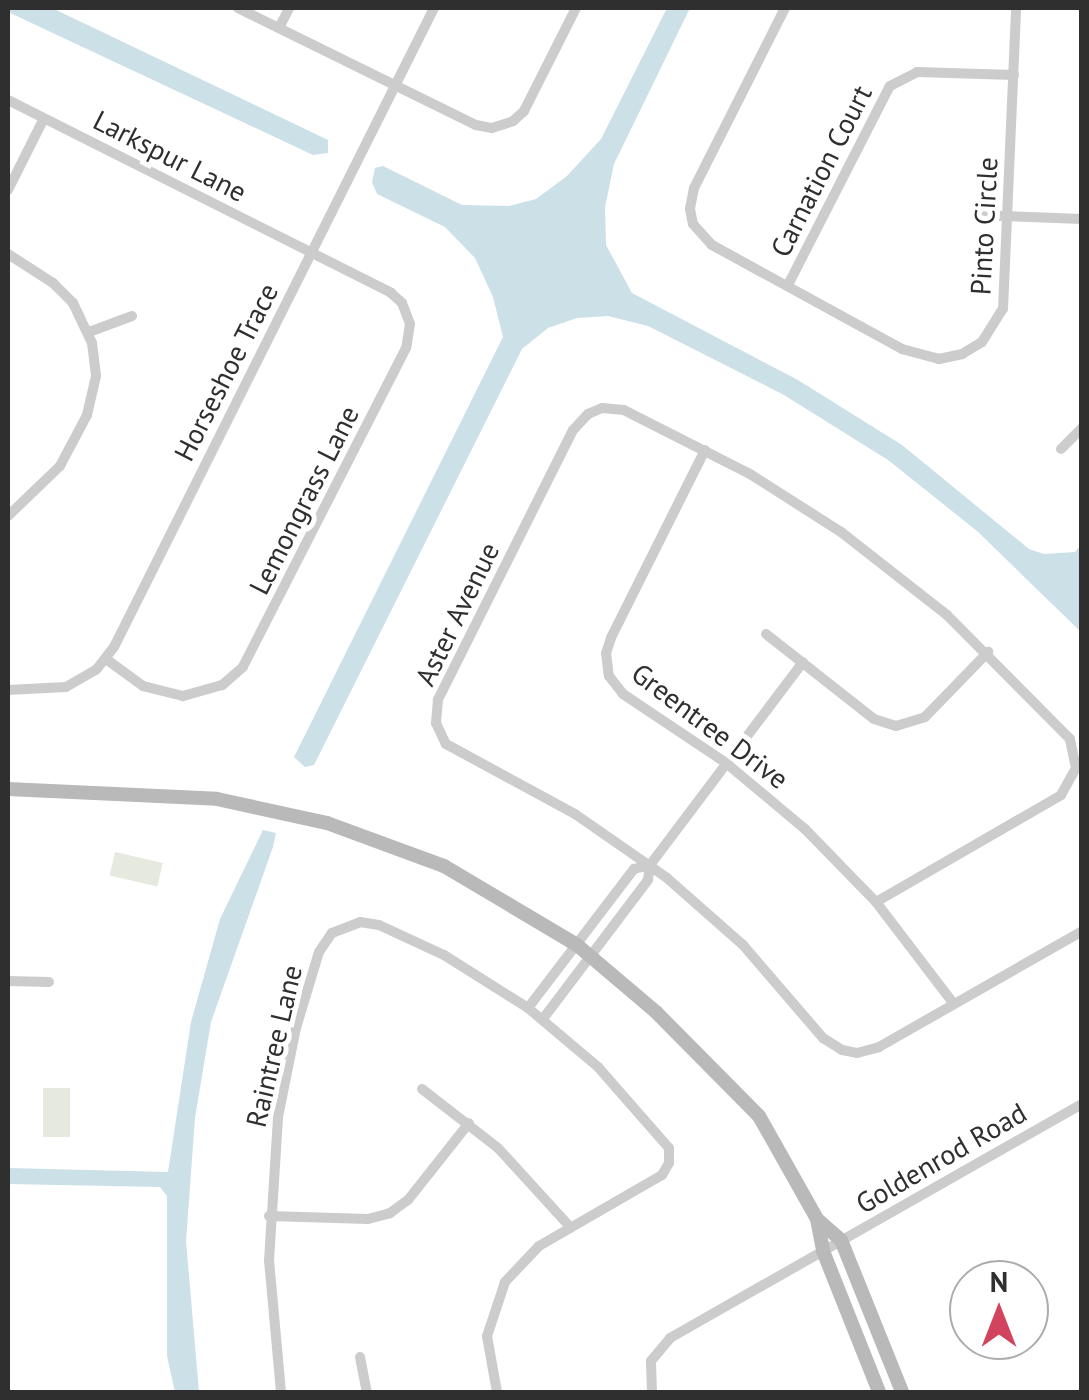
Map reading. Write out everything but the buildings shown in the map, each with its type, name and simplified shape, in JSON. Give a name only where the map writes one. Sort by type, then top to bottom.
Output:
[{"type":"street","points":[[238,8],[476,125],[506,124],[528,104],[576,8]]},
{"type":"street","points":[[279,28],[290,8]]},
{"type":"street","name":"Horseshoe Trace","points":[[8,690],[66,687],[90,674],[106,659],[434,8]]},
{"type":"street","name":"Pinto Circle","points":[[784,8],[694,188],[691,217],[706,241],[916,356],[955,356],[982,342],[1000,316],[1016,8]]},
{"type":"street","name":"Carnation Court","points":[[788,283],[890,86],[917,72],[1014,75]]},
{"type":"street","name":"Larkspur Lane","points":[[8,100],[312,252]]},
{"type":"street","points":[[8,190],[44,118]]},
{"type":"street","points":[[976,215],[1082,219]]},
{"type":"street","name":"Lemongrass Lane","points":[[106,659],[156,692],[196,694],[234,677],[260,639],[410,331],[406,309],[391,292],[312,252]]},
{"type":"street","points":[[8,254],[62,291],[89,332],[96,376],[87,415],[60,466],[8,516]]},
{"type":"street","points":[[89,332],[132,316]]},
{"type":"street","name":"Aster Avenue","points":[[876,902],[1055,800],[1074,776],[1075,753],[1065,732],[988,652],[863,548],[796,502],[624,410],[602,408],[582,418],[436,708],[438,731],[452,750],[575,814],[650,864],[742,946],[835,1047],[849,1052],[872,1050],[1082,931]]},
{"type":"street","points":[[1062,449],[1082,428]]},
{"type":"street","name":"Greentree Drive","points":[[705,450],[611,638],[606,660],[613,682],[623,694],[726,763],[804,828],[876,902],[954,1004]]},
{"type":"street","points":[[766,634],[874,719],[904,726],[930,712],[988,652]]},
{"type":"street","points":[[543,1019],[648,880],[650,864],[803,662]]},
{"type":"street","points":[[8,789],[218,800],[327,822],[444,866],[577,945],[656,1012],[758,1116],[818,1219],[841,1240],[902,1392]]},
{"type":"street","points":[[497,1392],[487,1336],[497,1296],[526,1256],[662,1176],[670,1155],[665,1141],[626,1096],[528,1008],[634,870],[650,864]]},
{"type":"street","name":"Raintree Lane","points":[[281,1392],[270,1295],[269,1216],[278,1117],[292,1043],[319,952],[332,933],[352,923],[379,925],[444,956],[528,1008]]},
{"type":"street","points":[[8,980],[49,982]]},
{"type":"street","points":[[422,1089],[469,1123],[524,1173],[571,1228]]},
{"type":"street","name":"Goldenrod Road","points":[[652,1392],[649,1368],[664,1342],[1082,1104]]},
{"type":"street","points":[[269,1216],[361,1219],[390,1213],[408,1200],[469,1123]]},
{"type":"street","points":[[818,1219],[823,1251],[878,1392]]},
{"type":"street","points":[[360,1357],[367,1392]]},
{"type":"shaded area","points":[[8,8],[52,8],[328,140],[328,153],[313,155],[8,12]]},
{"type":"shaded area","points":[[667,8],[690,8],[614,164],[605,207],[606,245],[632,293],[798,380],[902,445],[1029,549],[1044,554],[1075,552],[1081,545],[1081,632],[977,531],[888,460],[784,395],[648,326],[608,316],[577,318],[548,328],[522,349],[314,765],[305,767],[294,757],[503,337],[493,297],[475,258],[445,227],[377,194],[372,182],[375,168],[383,166],[462,205],[509,206],[536,199],[567,176],[601,139]]},
{"type":"shaded area","points":[[263,830],[276,833],[273,847],[211,1022],[195,1118],[186,1241],[199,1392],[175,1392],[167,1356],[167,1196],[160,1187],[8,1184],[8,1168],[168,1172],[191,1022],[220,919]]},
{"type":"shaded area","points":[[115,852],[163,863],[157,886],[110,875]]},
{"type":"shaded area","points":[[43,1088],[70,1088],[70,1137],[43,1137]]}]
